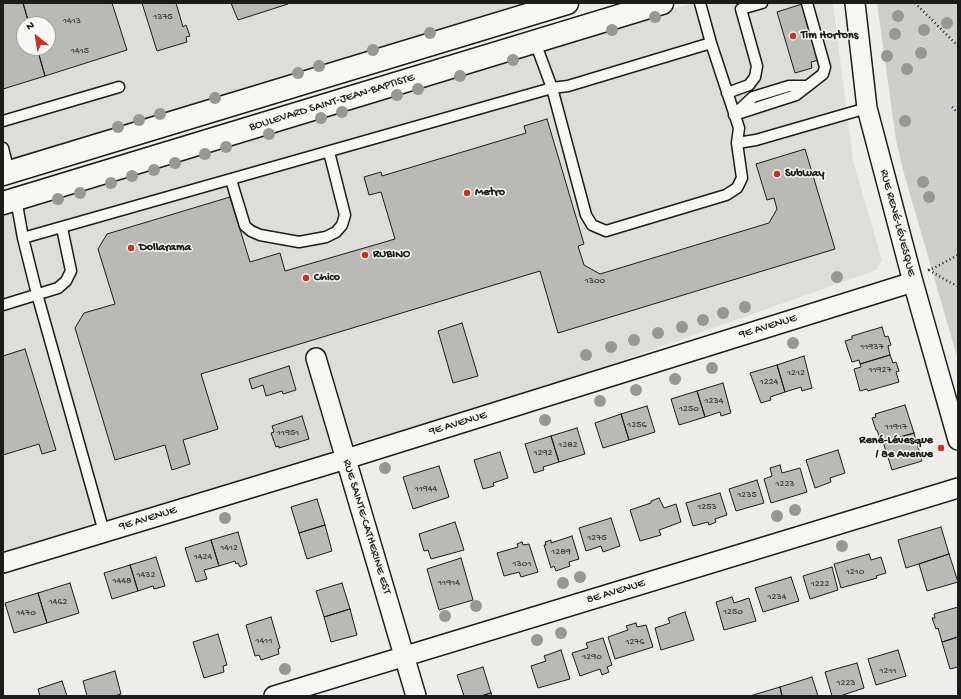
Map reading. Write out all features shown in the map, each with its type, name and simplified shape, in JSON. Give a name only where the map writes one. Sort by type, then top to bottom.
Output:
[{"type":"main road","points":[[10,201],[6,173],[567,3]]},
{"type":"main road","name":"BOULEVARD SAINT-JEAN-BAPTISTE","points":[[10,201],[662,3]]},
{"type":"main road","points":[[526,16],[535,42]]},
{"type":"street","name":"RUE RENÉ-LÉVESQUE","points":[[855,3],[868,108],[912,279],[958,440]]},
{"type":"street","name":"9E AVENUE","points":[[3,563],[346,459],[912,279]]},
{"type":"street","name":"RUE SAINTE-CATHERINE EST","points":[[316,358],[416,696]]},
{"type":"street","name":"8E AVENUE","points":[[274,696],[958,488]]},
{"type":"lane","points":[[535,42],[552,88],[586,215],[592,225],[606,231],[726,195],[737,188],[742,178],[737,143],[739,128],[711,43],[700,3]]},
{"type":"lane","points":[[727,93],[749,85],[755,77],[757,66],[741,9],[762,3]]},
{"type":"lane","points":[[734,115],[796,96],[823,74],[825,67],[807,3]]},
{"type":"lane","points":[[23,238],[552,88],[568,86],[711,43]]},
{"type":"lane","points":[[3,121],[119,87]]},
{"type":"lane","points":[[737,143],[756,140],[868,108]]},
{"type":"lane","points":[[3,148],[6,173]]},
{"type":"lane","points":[[231,180],[245,226],[251,231],[260,235],[299,242],[326,237],[336,232],[342,225],[345,215],[329,152]]},
{"type":"lane","points":[[10,201],[23,238],[37,294],[104,532]]},
{"type":"lane","points":[[3,305],[58,288],[66,281],[71,271],[62,228]]},
{"type":"path","points":[[915,3],[957,44]]},
{"type":"path","points":[[952,107],[958,113]]},
{"type":"path","points":[[912,279],[958,255]]},
{"type":"path","points":[[929,270],[958,286]]},
{"type":"shaded area","points":[[3,3],[567,3],[3,174]]},
{"type":"shaded area","points":[[695,3],[833,3],[853,161],[882,260],[876,270],[346,459],[3,563],[3,203],[535,42]]},
{"type":"shaded area","points":[[877,3],[958,3],[958,360],[903,170],[896,140]]},
{"type":"building","points":[[3,3],[23,3],[27,16],[16,16],[16,56],[39,56],[45,76],[3,89]]},
{"type":"building","points":[[23,3],[112,3],[127,50],[45,76],[39,56],[56,56],[56,16],[27,16]]},
{"type":"building","points":[[142,3],[176,3],[183,27],[186,25],[190,36],[186,37],[187,42],[157,51]]},
{"type":"building","points":[[231,3],[288,3],[288,4],[238,20]]},
{"type":"building","points":[[802,4],[819,60],[811,62],[812,68],[795,73],[777,12]]},
{"type":"building","points":[[547,119],[584,244],[578,246],[584,265],[600,274],[769,223],[777,209],[774,198],[767,200],[756,164],[805,149],[835,249],[558,333],[540,271],[201,374],[218,429],[183,440],[190,464],[172,470],[165,445],[115,460],[75,328],[84,313],[115,304],[98,249],[107,234],[230,197],[250,262],[280,253],[285,271],[395,239],[381,192],[369,195],[364,177],[381,172],[382,176],[526,133],[524,126]]},
{"type":"building","points":[[462,323],[478,376],[453,383],[438,331]]},
{"type":"building","points":[[882,327],[885,337],[888,336],[891,345],[888,346],[890,355],[860,364],[859,360],[852,362],[845,341],[852,339],[852,336]]},
{"type":"building","points":[[25,349],[56,450],[42,454],[39,444],[3,455],[3,356]]},
{"type":"building","points":[[890,355],[893,363],[896,362],[899,371],[896,372],[899,382],[868,391],[867,389],[860,391],[854,369],[861,367],[860,364]]},
{"type":"building","points":[[804,356],[812,388],[802,391],[801,387],[785,392],[777,365]]},
{"type":"building","points":[[777,365],[785,392],[770,397],[771,400],[761,403],[750,373]]},
{"type":"building","points":[[289,366],[296,390],[283,394],[282,391],[266,396],[263,385],[252,389],[249,379]]},
{"type":"building","points":[[723,383],[731,413],[721,416],[720,412],[705,417],[697,391]]},
{"type":"building","points":[[697,391],[705,417],[679,425],[671,399]]},
{"type":"building","points":[[905,405],[914,433],[883,442],[881,435],[879,436],[876,430],[872,418],[876,417],[875,414]]},
{"type":"building","points":[[647,406],[655,432],[629,440],[621,414]]},
{"type":"building","points":[[621,414],[629,440],[603,448],[595,423]]},
{"type":"building","points":[[302,416],[309,439],[279,448],[279,446],[276,447],[271,433],[274,432],[272,426]]},
{"type":"building","points":[[577,428],[585,454],[559,462],[551,436]]},
{"type":"building","points":[[914,433],[922,461],[892,470],[883,442]]},
{"type":"building","points":[[551,436],[559,462],[543,467],[544,470],[534,473],[525,444]]},
{"type":"building","points":[[838,450],[845,473],[830,478],[831,482],[815,488],[806,460]]},
{"type":"building","points":[[500,452],[508,478],[493,483],[494,486],[483,489],[474,460]]},
{"type":"building","points":[[780,465],[782,473],[800,468],[807,492],[771,503],[764,479],[772,476],[770,468]]},
{"type":"building","points":[[439,466],[449,497],[413,509],[403,477]]},
{"type":"building","points":[[757,480],[764,503],[736,511],[729,489]]},
{"type":"building","points":[[720,493],[727,515],[715,519],[716,522],[709,525],[708,522],[693,526],[686,503]]},
{"type":"building","points":[[659,498],[664,508],[676,504],[681,522],[659,530],[661,535],[640,541],[630,510],[651,503],[651,501]]},
{"type":"building","points":[[317,499],[325,525],[299,533],[291,507]]},
{"type":"building","points":[[611,518],[620,546],[603,552],[601,546],[586,551],[579,528]]},
{"type":"building","points":[[455,522],[464,550],[431,559],[428,550],[424,551],[419,534]]},
{"type":"building","points":[[325,525],[332,551],[307,559],[299,533]]},
{"type":"building","points":[[941,527],[949,554],[906,568],[898,540]]},
{"type":"building","points":[[238,532],[247,564],[240,567],[235,561],[219,566],[211,540]]},
{"type":"building","points":[[572,536],[579,559],[569,562],[570,566],[556,571],[554,566],[551,568],[544,545],[546,545],[545,542],[551,540],[551,543]]},
{"type":"building","points":[[211,540],[219,566],[204,570],[207,579],[196,582],[185,548]]},
{"type":"building","points":[[522,542],[523,545],[529,544],[538,572],[521,577],[519,572],[504,576],[497,553],[518,547],[517,544]]},
{"type":"building","points":[[869,554],[871,560],[881,557],[886,573],[876,576],[877,578],[841,588],[834,564]]},
{"type":"building","points":[[949,554],[958,582],[927,591],[919,564]]},
{"type":"building","points":[[156,557],[165,586],[154,589],[153,586],[138,591],[130,565]]},
{"type":"building","points":[[461,558],[473,600],[439,610],[427,569]]},
{"type":"building","points":[[130,565],[138,591],[112,599],[104,573]]},
{"type":"building","points":[[832,567],[838,590],[810,599],[803,576]]},
{"type":"building","points":[[791,577],[799,601],[763,612],[755,588]]},
{"type":"building","points":[[70,583],[79,613],[47,623],[38,593]]},
{"type":"building","points":[[342,583],[350,609],[324,617],[316,591]]},
{"type":"building","points":[[38,593],[47,623],[14,633],[5,603]]},
{"type":"building","points":[[732,597],[734,603],[749,598],[756,621],[724,630],[716,602]]},
{"type":"building","points":[[958,607],[958,637],[942,642],[938,628],[936,629],[932,618],[935,618],[934,614]]},
{"type":"building","points":[[350,609],[357,635],[331,642],[324,617]]},
{"type":"building","points":[[685,612],[694,640],[661,650],[655,628],[670,623],[668,618]]},
{"type":"building","points":[[271,617],[280,648],[278,649],[279,654],[261,660],[259,655],[255,656],[246,625]]},
{"type":"building","points":[[636,623],[637,627],[646,625],[653,647],[615,659],[608,637],[628,630],[626,626]]},
{"type":"building","points":[[218,634],[227,665],[223,666],[224,672],[204,678],[193,642]]},
{"type":"building","points":[[958,637],[958,667],[950,669],[942,642]]},
{"type":"building","points":[[603,638],[612,665],[607,667],[609,672],[602,675],[600,669],[580,676],[572,653],[588,648],[586,643]]},
{"type":"building","points":[[561,650],[570,679],[538,688],[531,666],[546,661],[544,656]]},
{"type":"building","points":[[898,650],[906,676],[876,685],[868,659]]},
{"type":"building","points":[[857,663],[864,688],[840,696],[832,696],[825,672]]},
{"type":"building","points":[[483,667],[491,693],[481,696],[464,696],[457,675]]},
{"type":"building","points":[[115,671],[121,694],[114,696],[87,696],[83,681]]},
{"type":"building","points":[[812,677],[818,696],[782,696],[780,687]]},
{"type":"building","points":[[62,681],[67,696],[40,696],[38,689]]},
{"type":"building","points":[[780,687],[782,696],[750,696]]},
{"type":"building","points":[[491,693],[492,696],[481,696]]},
{"type":"place","name":"Tim Hortons","points":[[793,36]]},
{"type":"place","name":"Subway","points":[[777,174]]},
{"type":"place","name":"Metro","points":[[467,193]]},
{"type":"place","name":"Dollarama","points":[[131,248]]},
{"type":"place","name":"RUBINO","points":[[365,255]]},
{"type":"place","name":"Chico","points":[[306,278]]},
{"type":"place","name":"René-Lévesque / 8e Avenue","points":[[941,448]]}]
